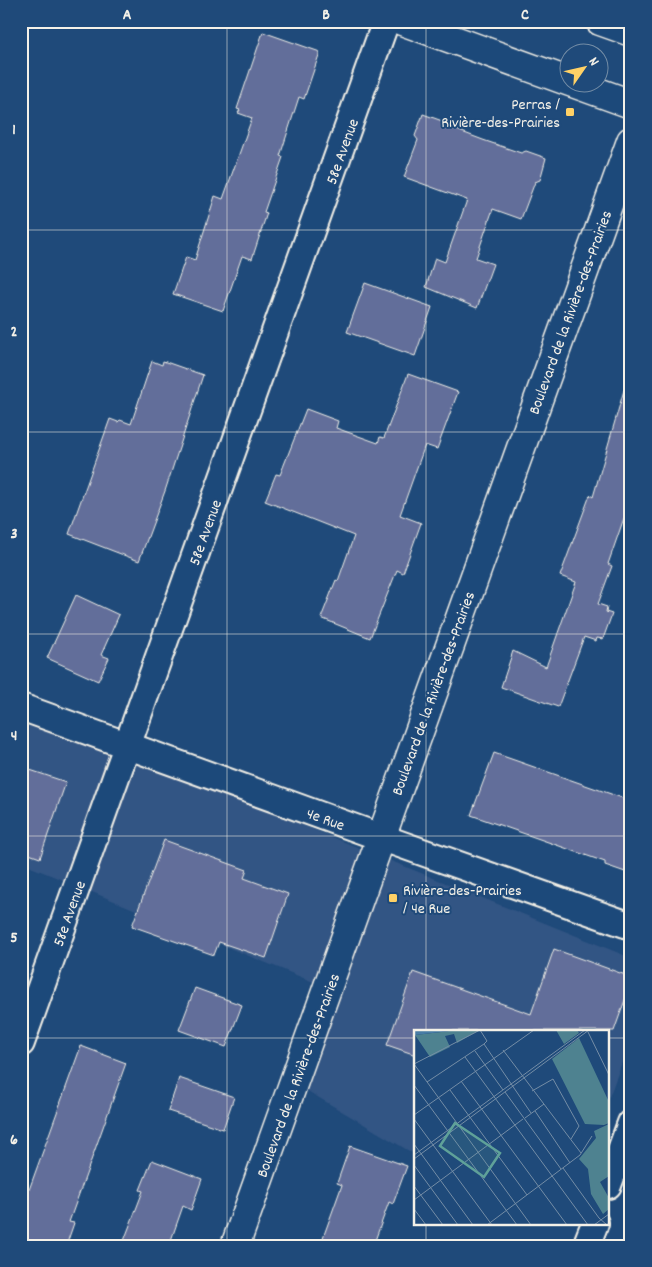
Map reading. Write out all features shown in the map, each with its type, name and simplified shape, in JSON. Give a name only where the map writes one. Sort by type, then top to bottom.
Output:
[{"type":"street","name":"58e Avenue","points":[[21,1042],[386,21]]},
{"type":"street","points":[[402,21],[560,78]]},
{"type":"street","points":[[600,21],[631,32]]},
{"type":"street","points":[[598,92],[631,104]]},
{"type":"street","name":"Boulevard de la Rivière-des-Prairies","points":[[235,1246],[631,141]]},
{"type":"street","name":"4e Rue","points":[[21,707],[631,926]]},
{"type":"street","points":[[610,1180],[631,1123]]},
{"type":"street","points":[[586,1246],[594,1224]]},
{"type":"shaded area","points":[[21,711],[631,958],[631,1038],[610,1095],[610,1030],[414,1030],[414,1154],[294,1083],[328,988],[21,863]]},
{"type":"building","points":[[263,32],[320,52],[304,99],[299,97],[280,156],[283,157],[264,212],[267,213],[252,259],[242,256],[223,311],[173,294],[186,257],[195,260],[215,196],[223,199],[252,118],[238,113],[240,110],[237,109]]},
{"type":"building","points":[[423,114],[445,122],[446,126],[483,140],[521,153],[526,151],[546,158],[540,180],[535,182],[521,219],[493,209],[476,258],[493,264],[477,308],[426,287],[435,258],[445,262],[467,200],[404,177],[418,140],[415,136]]},
{"type":"building","points":[[365,283],[432,307],[415,356],[347,332]]},
{"type":"building","points":[[152,361],[162,365],[163,361],[203,375],[165,491],[139,561],[69,534],[110,419],[131,424]]},
{"type":"building","points":[[408,374],[458,392],[437,449],[425,445],[400,515],[421,523],[403,573],[397,570],[370,638],[321,618],[336,580],[338,581],[354,536],[265,501],[276,474],[280,475],[306,409],[338,421],[336,428],[378,443],[380,437],[384,438]]},
{"type":"building","points":[[624,390],[631,391],[631,521],[624,518],[608,564],[612,566],[598,604],[607,607],[606,612],[612,614],[603,639],[597,638],[596,641],[584,637],[558,707],[501,687],[513,651],[546,667],[576,582],[560,576],[590,495],[593,497]]},
{"type":"building","points":[[76,595],[119,615],[101,655],[109,658],[98,681],[47,658]]},
{"type":"building","points":[[494,753],[631,801],[631,874],[605,865],[605,862],[471,815]]},
{"type":"building","points":[[21,767],[66,782],[40,858],[21,851]]},
{"type":"building","points":[[164,840],[247,870],[244,878],[288,894],[266,958],[219,942],[214,955],[132,926]]},
{"type":"building","points":[[554,949],[631,977],[631,983],[614,1031],[414,1030],[414,1054],[387,1045],[413,972],[531,1014]]},
{"type":"building","points":[[195,988],[242,1005],[226,1047],[179,1030]]},
{"type":"building","points":[[81,1046],[126,1063],[69,1222],[74,1223],[66,1246],[21,1246],[21,1212]]},
{"type":"building","points":[[179,1078],[234,1097],[223,1129],[168,1111]]},
{"type":"building","points":[[350,1146],[407,1166],[393,1204],[389,1202],[373,1246],[320,1246],[342,1185],[337,1183]]},
{"type":"building","points":[[152,1160],[202,1179],[191,1210],[183,1206],[169,1246],[122,1246],[143,1191],[140,1190]]},
{"type":"place","name":"Perras / Rivière-des-Prairies","points":[[570,112]]},
{"type":"place","name":"Rivière-des-Prairies / 4e Rue","points":[[393,898]]}]
